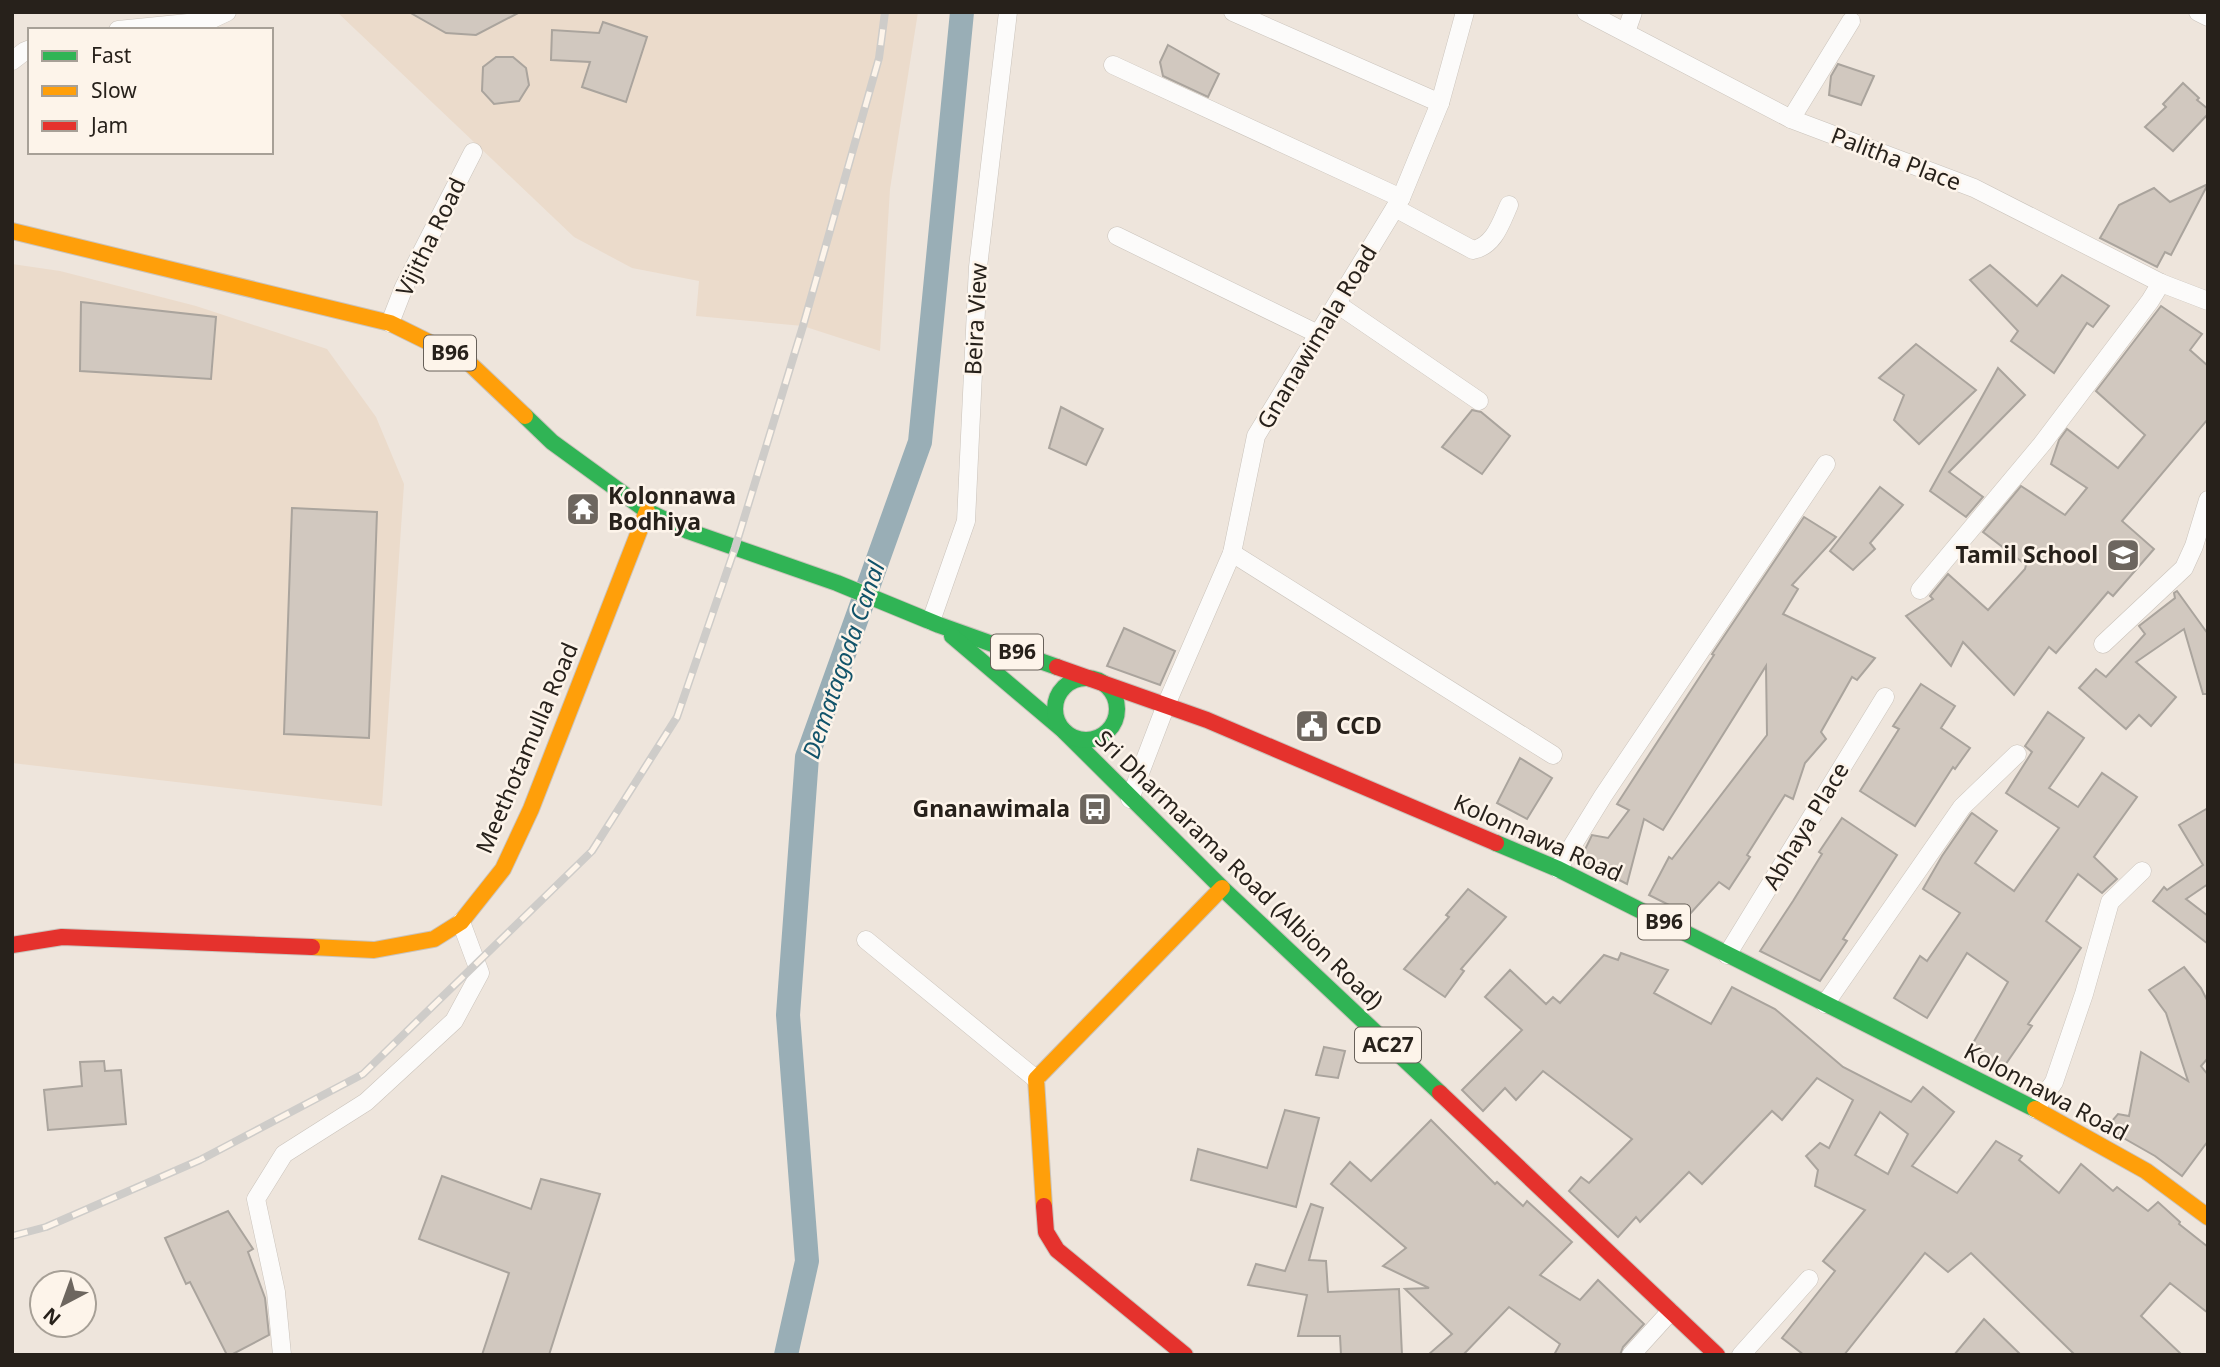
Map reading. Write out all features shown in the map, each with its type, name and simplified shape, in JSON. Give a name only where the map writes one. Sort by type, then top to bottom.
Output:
[{"type":"main road","name":"B96","points":[[12,231],[390,323],[467,361],[552,442],[647,511],[688,531],[837,583],[935,623]]},
{"type":"main road","name":"Meethotamulla Road","points":[[12,945],[62,937],[374,950],[434,939],[461,922],[503,869],[531,809],[647,511]]},
{"type":"main road","name":"Kolonnawa Road","points":[[935,623],[1208,720],[1558,869],[2035,1109],[2146,1171],[2208,1217]]},
{"type":"main road","name":"Sri Dharmarama Road (Albion Road)","points":[[935,623],[1064,731],[1222,888],[1717,1355]]},
{"type":"main road","points":[[1094,679],[1111,691],[1117,710],[1110,729],[1093,740],[1082,740],[1064,731],[1055,713],[1059,693],[1074,680],[1094,679]]},
{"type":"main road","points":[[1185,1355],[1056,1250],[1046,1232],[1036,1079],[1222,888]]},
{"type":"street","points":[[138,28],[208,21],[228,12]]},
{"type":"street","name":"Beira View","points":[[935,623],[966,520],[978,267],[1007,12]]},
{"type":"street","points":[[1233,12],[1440,103]]},
{"type":"street","name":"Gnanawimala Road","points":[[1130,799],[1166,705],[1232,553],[1256,436],[1398,203],[1440,103],[1465,12]]},
{"type":"street","name":"Palitha Place","points":[[1586,12],[1791,119],[1974,188],[2161,283],[2208,300]]},
{"type":"street","points":[[1626,32],[1633,12]]},
{"type":"street","points":[[2198,12],[2208,17]]},
{"type":"street","points":[[1791,119],[1851,21]]},
{"type":"street","points":[[12,61],[28,50]]},
{"type":"street","points":[[1113,65],[1398,203],[1473,250],[1484,248],[1499,230],[1509,205]]},
{"type":"street","name":"Vijitha Road","points":[[390,323],[404,287],[473,152]]},
{"type":"street","points":[[1117,236],[1318,334]]},
{"type":"street","points":[[1920,590],[2042,444],[2161,283]]},
{"type":"street","points":[[1337,304],[1479,401]]},
{"type":"street","points":[[1558,869],[1603,796],[1826,464]]},
{"type":"street","points":[[2103,644],[2184,568],[2194,546],[2208,500]]},
{"type":"street","points":[[1232,553],[1553,755]]},
{"type":"street","name":"Abhaya Place","points":[[1727,955],[1885,697]]},
{"type":"street","points":[[1825,1004],[1962,807],[2017,754]]},
{"type":"street","points":[[2035,1109],[2054,1082],[2084,994],[2110,902],[2142,871]]},
{"type":"street","points":[[282,1355],[276,1292],[256,1199],[284,1154],[366,1102],[454,1021],[480,973],[461,922]]},
{"type":"street","points":[[866,940],[1036,1079]]},
{"type":"street","points":[[1741,1355],[1809,1279]]},
{"type":"street","points":[[1631,1355],[1670,1312]]},
{"type":"shaded area","points":[[337,12],[918,12],[890,189],[880,351],[803,326],[696,316],[699,281],[632,268],[574,237]]},
{"type":"shaded area","points":[[12,264],[60,271],[196,306],[327,349],[376,417],[404,484],[382,806],[12,763]]},
{"type":"building","points":[[409,12],[520,12],[476,35],[446,33]]},
{"type":"building","points":[[603,22],[647,37],[626,102],[582,87],[590,62],[551,60],[552,30],[599,33]]},
{"type":"building","points":[[1168,45],[1219,74],[1208,97],[1163,76],[1160,62]]},
{"type":"building","points":[[496,57],[513,57],[526,68],[529,85],[519,101],[494,104],[482,91],[483,67]]},
{"type":"building","points":[[1838,64],[1874,76],[1861,105],[1829,95],[1831,76]]},
{"type":"building","points":[[2183,83],[2208,109],[2208,114],[2173,151],[2145,127],[2166,107],[2163,104]]},
{"type":"building","points":[[2208,184],[2171,255],[2165,252],[2157,267],[2100,238],[2119,205],[2154,188],[2170,202]]},
{"type":"building","points":[[1990,265],[2037,306],[2062,275],[2109,306],[2093,327],[2087,323],[2054,373],[2011,341],[2018,331],[1970,280]]},
{"type":"building","points":[[81,302],[216,317],[211,379],[80,371]]},
{"type":"building","points":[[2161,306],[2202,334],[2190,350],[2208,366],[2208,419],[2122,521],[2154,549],[2113,596],[2108,592],[2056,653],[2049,647],[2014,695],[1963,642],[1951,666],[1906,616],[1933,599],[1930,596],[1948,574],[1988,610],[2025,569],[2026,565],[1983,532],[2021,486],[2065,515],[2087,488],[2051,464],[2059,440],[2067,429],[2118,468],[2145,435],[2096,391]]},
{"type":"building","points":[[1916,344],[1976,390],[1919,444],[1894,420],[1904,395],[1879,378]]},
{"type":"building","points":[[1998,368],[2025,395],[1949,472],[1983,497],[1966,517],[1930,491]]},
{"type":"building","points":[[1061,407],[1103,429],[1086,465],[1049,448]]},
{"type":"building","points":[[1472,410],[1481,412],[1510,436],[1482,474],[1442,447]]},
{"type":"building","points":[[1880,487],[1903,505],[1870,543],[1875,549],[1853,570],[1830,551]]},
{"type":"building","points":[[292,508],[377,512],[369,738],[284,734]]},
{"type":"building","points":[[1804,517],[1836,537],[1792,585],[1798,589],[1783,614],[1875,658],[1857,680],[1852,677],[1821,732],[1826,739],[1805,763],[1793,799],[1785,795],[1729,889],[1719,882],[1689,915],[1649,895],[1669,857],[1672,859],[1767,735],[1766,666],[1663,830],[1644,819],[1627,884],[1580,860],[1592,835],[1608,838],[1629,810],[1617,804],[1714,655],[1712,654]]},
{"type":"building","points":[[2177,591],[2208,634],[2208,694],[2203,694],[2184,629],[2136,662],[2176,697],[2151,726],[2139,715],[2126,729],[2079,688],[2096,669],[2106,677],[2145,634],[2139,626],[2175,598],[2174,593]]},
{"type":"building","points":[[1124,628],[1175,651],[1160,685],[1107,666]]},
{"type":"building","points":[[1921,684],[1955,706],[1941,728],[1970,748],[1955,769],[1953,767],[1915,826],[1860,791],[1899,729],[1893,726]]},
{"type":"building","points":[[2048,712],[2084,738],[2049,788],[2078,807],[2102,773],[2137,797],[2094,857],[2117,879],[2102,893],[2078,874],[2046,921],[2081,948],[2028,1024],[2032,1026],[2003,1068],[1972,1045],[2008,982],[1967,953],[1927,1018],[1894,998],[1920,956],[1927,961],[1960,913],[1923,889],[1971,814],[1997,831],[1975,863],[2014,891],[2059,828],[2006,793],[2032,752],[2025,746]]},
{"type":"building","points":[[1520,758],[1552,778],[1527,819],[1497,803]]},
{"type":"building","points":[[2208,808],[2208,884],[2186,899],[2208,916],[2208,944],[2153,901],[2164,887],[2167,890],[2203,865],[2179,825]]},
{"type":"building","points":[[1842,818],[1897,855],[1843,939],[1847,941],[1820,981],[1760,951]]},
{"type":"building","points":[[1468,889],[1506,917],[1461,969],[1464,971],[1445,997],[1404,969],[1449,917],[1446,915]]},
{"type":"building","points":[[1621,953],[1668,970],[1654,993],[1711,1024],[1732,987],[1775,1009],[1843,1067],[1911,1102],[1923,1087],[1954,1112],[1912,1166],[1957,1193],[1996,1141],[2022,1156],[2019,1160],[2059,1193],[2081,1164],[2113,1191],[2117,1187],[2148,1211],[2158,1202],[2180,1222],[2179,1224],[2208,1247],[2208,1313],[2170,1283],[2141,1316],[2182,1355],[2075,1355],[1971,1253],[1948,1272],[1925,1253],[1844,1355],[1804,1355],[1782,1338],[1835,1271],[1823,1261],[1865,1210],[1815,1186],[1818,1170],[1806,1156],[1820,1143],[1829,1148],[1853,1100],[1817,1078],[1782,1120],[1772,1111],[1702,1184],[1689,1172],[1640,1222],[1636,1217],[1618,1237],[1569,1191],[1581,1177],[1589,1183],[1632,1139],[1543,1071],[1516,1100],[1505,1088],[1483,1111],[1462,1090],[1522,1030],[1485,997],[1510,970],[1546,1004],[1553,997],[1560,1003],[1604,955],[1618,960]],"holes":[[[1880,1112],[1908,1134],[1888,1174],[1855,1155]]]},
{"type":"building","points":[[2184,967],[2201,988],[2208,1002],[2208,1058],[2201,1066],[2208,1075],[2208,1141],[2182,1176],[2155,1156],[2106,1128],[2118,1114],[2129,1116],[2141,1052],[2188,1081],[2166,1013],[2149,990]]},
{"type":"building","points":[[1324,1047],[1345,1051],[1338,1078],[1316,1075]]},
{"type":"building","points":[[104,1061],[105,1071],[121,1070],[126,1124],[48,1130],[44,1090],[82,1086],[80,1062]]},
{"type":"building","points":[[1285,1110],[1319,1118],[1296,1207],[1191,1180],[1198,1149],[1267,1168]]},
{"type":"building","points":[[1431,1120],[1495,1184],[1497,1182],[1523,1206],[1527,1201],[1572,1242],[1540,1275],[1580,1300],[1598,1280],[1644,1324],[1623,1347],[1620,1355],[1554,1355],[1560,1344],[1509,1307],[1463,1355],[1428,1355],[1452,1334],[1405,1289],[1429,1288],[1383,1266],[1406,1248],[1331,1184],[1350,1162],[1371,1181]]},
{"type":"building","points":[[442,1176],[531,1209],[541,1179],[600,1194],[549,1355],[482,1355],[509,1273],[419,1239]]},
{"type":"building","points":[[1311,1204],[1323,1208],[1309,1260],[1326,1261],[1328,1292],[1399,1289],[1402,1355],[1341,1355],[1340,1336],[1298,1336],[1307,1295],[1248,1285],[1256,1264],[1285,1271]]},
{"type":"building","points":[[228,1211],[253,1249],[248,1252],[265,1298],[269,1335],[231,1355],[227,1355],[190,1282],[186,1284],[165,1238]]},
{"type":"building","points":[[1984,1319],[2021,1355],[1954,1355]]},
{"type":"waterway","name":"Dematagoda Canal","points":[[786,1355],[807,1261],[788,1015],[807,757],[920,442],[962,12]]},
{"type":"railway","points":[[12,1236],[46,1227],[200,1160],[363,1074],[592,851],[677,717],[735,548],[803,326],[879,58],[885,12]]},
{"type":"traffic: fast","points":[[525,416],[552,442],[647,511],[688,531],[837,583],[939,625],[1057,667]]},
{"type":"traffic: fast","points":[[952,636],[1064,731],[1222,888],[1440,1093]]},
{"type":"traffic: fast","points":[[1086,678],[1098,680],[1108,687],[1115,697],[1117,709],[1115,721],[1108,731],[1098,738],[1086,740],[1074,738],[1064,731],[1057,721],[1055,709],[1057,697],[1064,687],[1074,680],[1086,678]]},
{"type":"traffic: fast","points":[[1496,843],[1558,869],[2035,1109]]},
{"type":"traffic: slow","points":[[12,231],[390,323],[467,361],[525,416]]},
{"type":"traffic: slow","points":[[312,947],[374,950],[434,939],[461,922],[503,869],[531,809],[647,511]]},
{"type":"traffic: slow","points":[[1044,1206],[1036,1079],[1222,888]]},
{"type":"traffic: slow","points":[[2035,1109],[2146,1171],[2208,1217]]},
{"type":"traffic: jam","points":[[1057,667],[1207,720],[1496,843]]},
{"type":"traffic: jam","points":[[12,945],[62,937],[312,947]]},
{"type":"traffic: jam","points":[[1440,1093],[1717,1355]]},
{"type":"traffic: jam","points":[[1044,1206],[1046,1232],[1057,1250],[1185,1355]]},
{"type":"place","name":"Kolonnawa Bodhiya","points":[[583,509]]},
{"type":"place","name":"Tamil School","points":[[2123,555]]},
{"type":"place","name":"CCD","points":[[1312,726]]},
{"type":"place","name":"Gnanawimala","points":[[1095,809]]}]
